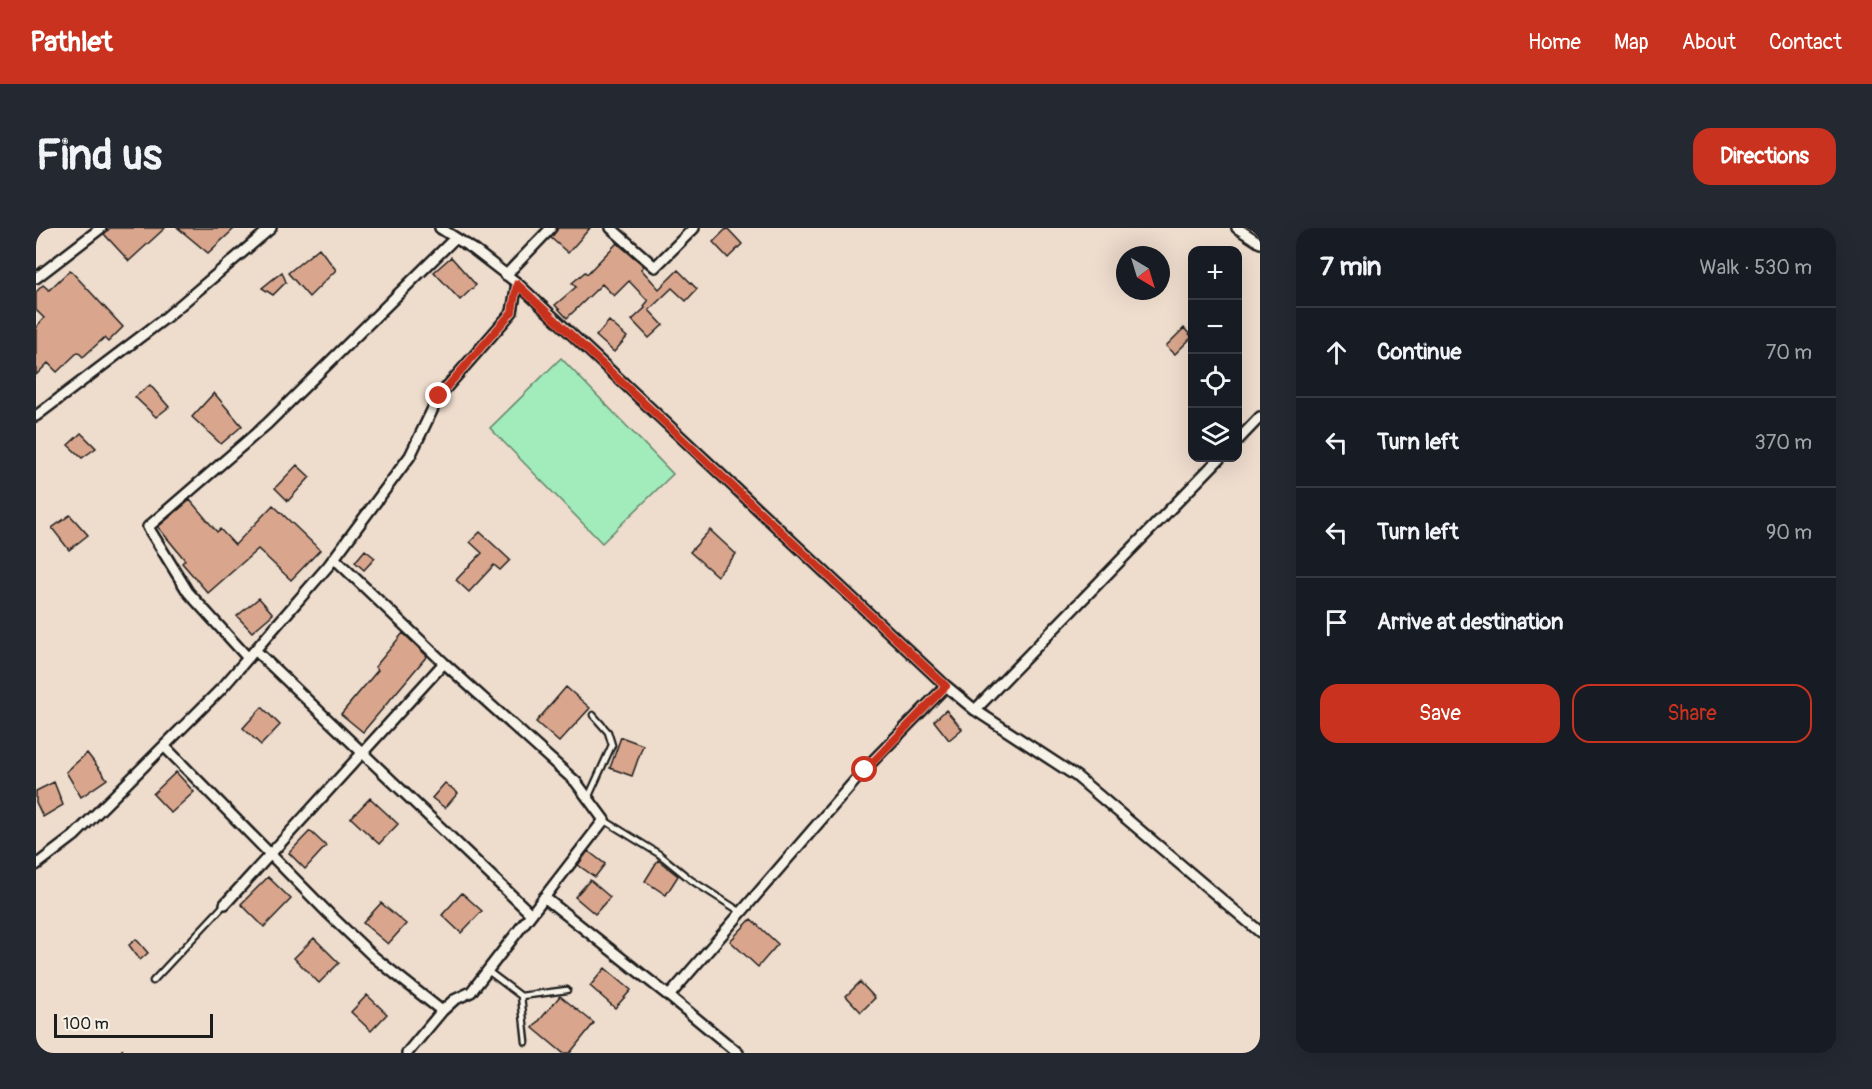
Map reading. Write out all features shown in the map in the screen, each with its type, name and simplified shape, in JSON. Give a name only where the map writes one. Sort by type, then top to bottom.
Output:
[{"type":"street","points":[[36,276],[101,228]]},
{"type":"street","points":[[36,416],[164,320],[271,228]]},
{"type":"street","points":[[440,228],[517,284],[946,686],[975,710],[1076,776],[1260,932]]},
{"type":"street","points":[[506,275],[551,228]]},
{"type":"street","points":[[611,228],[655,267],[694,228]]},
{"type":"street","points":[[1237,228],[1260,243]]},
{"type":"street","points":[[455,238],[267,424],[148,527],[188,592],[251,654],[363,753],[531,914]]},
{"type":"street","points":[[36,865],[74,836],[222,688],[334,558],[410,456],[439,396],[512,312],[517,284]]},
{"type":"street","points":[[1242,436],[1260,417]]},
{"type":"street","points":[[975,710],[1216,462]]},
{"type":"street","points":[[334,558],[444,663],[576,782],[604,820],[471,992],[454,1000],[442,1011],[407,1053]]},
{"type":"street","points":[[225,903],[444,663]]},
{"type":"street","points":[[669,996],[865,770],[946,686]]},
{"type":"street","points":[[164,746],[374,957],[442,1011]]},
{"type":"street","points":[[544,897],[738,1053]]},
{"type":"lane","points":[[588,798],[612,746],[608,732],[593,715]]},
{"type":"lane","points":[[604,820],[659,854],[691,880],[741,912]]},
{"type":"lane","points":[[153,981],[225,903]]},
{"type":"lane","points":[[488,971],[521,996],[567,990]]},
{"type":"lane","points":[[521,996],[525,1042]]},
{"type":"green space","points":[[561,358],[673,474],[602,543],[490,428]]},
{"type":"building","points":[[110,228],[165,228],[129,261],[104,234]]},
{"type":"building","points":[[178,228],[235,228],[208,253]]},
{"type":"building","points":[[558,228],[590,228],[568,253],[551,238]]},
{"type":"building","points":[[727,228],[742,244],[728,258],[713,242]]},
{"type":"building","points":[[617,243],[644,266],[641,269],[659,289],[678,270],[697,289],[686,301],[672,288],[649,310],[663,325],[649,338],[632,320],[645,308],[648,301],[629,281],[614,296],[602,284],[567,318],[555,305],[576,287],[572,283],[585,272],[587,274]]},
{"type":"building","points":[[319,248],[336,270],[309,297],[288,273]]},
{"type":"building","points":[[451,257],[476,285],[460,300],[434,272]]},
{"type":"building","points":[[70,270],[123,327],[108,342],[104,338],[83,357],[78,352],[57,372],[48,363],[36,375],[36,327],[44,318],[36,310],[36,292],[43,285],[49,290]]},
{"type":"building","points":[[282,272],[286,282],[273,295],[262,288]]},
{"type":"building","points":[[609,321],[627,337],[614,352],[596,336]]},
{"type":"building","points":[[1184,328],[1188,332],[1188,341],[1175,354],[1166,346]]},
{"type":"building","points":[[150,385],[169,407],[156,417],[135,397]]},
{"type":"building","points":[[214,393],[242,426],[221,444],[192,417]]},
{"type":"building","points":[[81,433],[96,448],[82,458],[68,445]]},
{"type":"building","points":[[297,465],[310,477],[288,501],[275,488]]},
{"type":"building","points":[[190,500],[217,532],[220,529],[235,545],[273,505],[320,550],[291,580],[258,549],[208,593],[182,563],[185,560],[158,527]]},
{"type":"building","points":[[70,515],[88,535],[69,550],[52,528]]},
{"type":"building","points":[[710,530],[736,554],[717,576],[690,552]]},
{"type":"building","points":[[480,532],[510,560],[500,570],[494,565],[469,592],[456,580],[482,553],[470,542]]},
{"type":"building","points":[[365,550],[375,558],[364,570],[355,562]]},
{"type":"building","points":[[259,598],[273,614],[252,632],[237,616]]},
{"type":"building","points":[[403,633],[427,656],[363,732],[341,714],[378,670],[375,667]]},
{"type":"building","points":[[566,687],[590,708],[559,742],[536,722]]},
{"type":"building","points":[[262,707],[280,725],[261,745],[243,728]]},
{"type":"building","points":[[946,710],[962,729],[949,740],[934,721]]},
{"type":"building","points":[[621,737],[643,745],[632,776],[610,768]]},
{"type":"building","points":[[87,753],[107,779],[81,797],[66,772]]},
{"type":"building","points":[[176,772],[194,792],[171,813],[153,794]]},
{"type":"building","points":[[54,782],[63,805],[43,817],[36,802],[36,791]]},
{"type":"building","points":[[445,783],[458,793],[445,808],[432,798]]},
{"type":"building","points":[[370,798],[398,824],[379,844],[351,818]]},
{"type":"building","points":[[310,831],[326,846],[305,869],[289,853]]},
{"type":"building","points":[[588,851],[605,864],[595,877],[578,865]]},
{"type":"building","points":[[658,860],[678,876],[666,895],[645,881]]},
{"type":"building","points":[[268,877],[291,899],[264,927],[241,904]]},
{"type":"building","points":[[590,880],[610,897],[595,914],[575,897]]},
{"type":"building","points":[[462,893],[482,911],[461,933],[442,915]]},
{"type":"building","points":[[381,903],[406,924],[388,944],[363,923]]},
{"type":"building","points":[[751,919],[778,944],[758,967],[730,941]]},
{"type":"building","points":[[314,938],[339,963],[319,983],[294,958]]},
{"type":"building","points":[[136,939],[148,953],[140,960],[129,945]]},
{"type":"building","points":[[605,968],[631,990],[615,1008],[590,986]]},
{"type":"building","points":[[860,982],[875,998],[861,1012],[846,996]]},
{"type":"building","points":[[367,995],[387,1014],[371,1031],[351,1012]]},
{"type":"building","points":[[560,996],[594,1023],[570,1053],[563,1053],[533,1028]]},
{"type":"route","points":[[439,396],[512,312],[517,284],[946,686],[865,770]]}]
